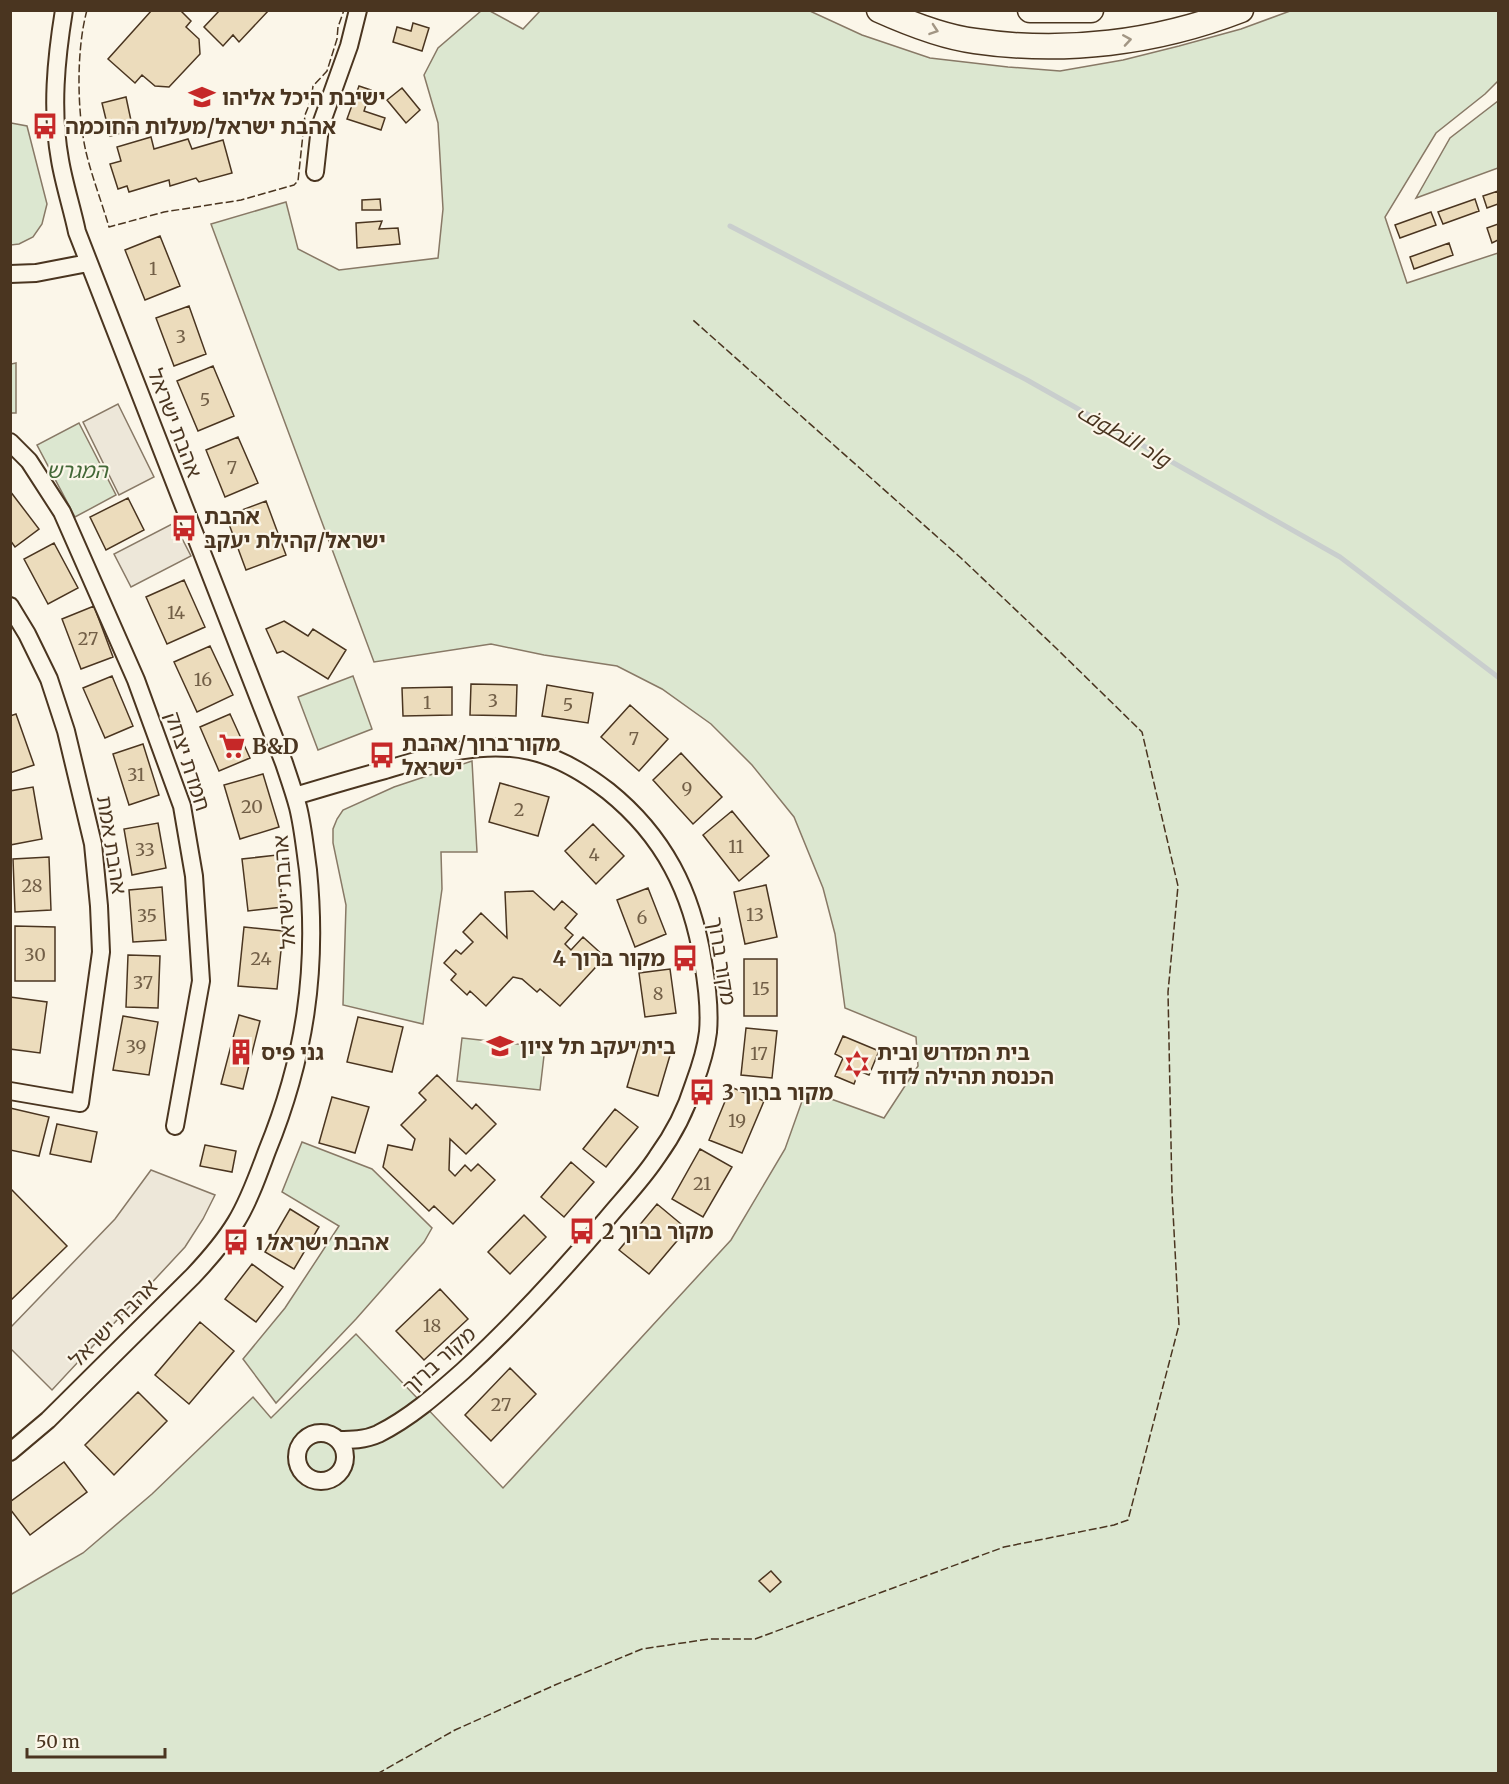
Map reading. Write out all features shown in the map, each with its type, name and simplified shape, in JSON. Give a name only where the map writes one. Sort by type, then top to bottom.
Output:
[{"type":"street","name":"אהבת ישראל","points":[[10,1452],[56,1412],[215,1252],[236,1221],[256,1178],[290,1092],[308,1000],[312,955],[311,903],[306,857],[295,796],[77,232],[62,168],[57,126],[56,78],[64,10]]},
{"type":"street","points":[[315,172],[320,127],[349,46],[358,10]]},
{"type":"street","points":[[879,10],[949,35],[973,41],[1044,47],[1112,43],[1145,37],[1208,23],[1241,10]]},
{"type":"street","points":[[1030,10],[1092,10]]},
{"type":"street","points":[[10,274],[36,273],[88,263]]},
{"type":"street","name":"חמדת יצחק","points":[[10,442],[29,461],[62,512],[136,680],[182,806],[194,876],[201,981],[175,1126]]},
{"type":"street","name":"אהבת אמת","points":[[10,606],[27,634],[49,679],[66,731],[93,844],[101,952],[80,1103],[10,1092]]},
{"type":"street","name":"מקור ברוך","points":[[295,796],[436,755],[477,747],[530,751],[558,761],[590,777],[619,801],[647,828],[668,858],[685,890],[699,932],[708,992],[708,1034],[694,1084],[677,1125],[656,1160],[564,1269],[494,1342],[433,1398],[408,1417],[375,1436],[338,1440]]},
{"type":"street","points":[[344,1462],[343,1447],[338,1440],[323,1433],[307,1437],[298,1450],[298,1467],[308,1478],[323,1481],[337,1475],[344,1462],[375,1436]]},
{"type":"green space","points":[[481,11],[490,11],[523,29],[540,11],[810,11],[862,35],[930,58],[1060,71],[1123,60],[1179,46],[1241,29],[1290,11],[1498,11],[1498,81],[1436,133],[1385,217],[1407,283],[1498,253],[1498,1773],[11,1773],[10,1595],[83,1553],[152,1494],[253,1397],[271,1418],[356,1334],[503,1488],[731,1240],[785,1149],[806,1090],[884,1118],[918,1066],[916,1037],[845,1008],[835,934],[823,888],[794,817],[752,765],[711,724],[662,689],[617,666],[491,644],[374,662],[211,224],[286,202],[298,249],[339,270],[438,258],[443,209],[438,123],[424,75],[438,48]]},
{"type":"green space","points":[[1498,101],[1498,168],[1416,198],[1450,138]]},
{"type":"green space","points":[[11,123],[27,126],[47,204],[42,224],[33,237],[11,245]]},
{"type":"green space","points":[[16,363],[16,413],[11,413],[11,364]]},
{"type":"green space","name":"המגרש","points":[[79,423],[116,495],[75,517],[37,445]]},
{"type":"green space","points":[[353,676],[372,729],[318,750],[298,697]]},
{"type":"green space","points":[[472,761],[477,852],[441,852],[442,889],[423,1024],[343,1005],[346,905],[333,843],[333,829],[337,819],[343,810],[394,787]]},
{"type":"green space","points":[[462,1038],[545,1047],[540,1090],[457,1081]]},
{"type":"green space","points":[[302,1142],[372,1169],[432,1228],[424,1242],[356,1319],[276,1403],[243,1359],[285,1308],[339,1226],[282,1192]]},
{"type":"shaded area","points":[[118,404],[154,477],[119,495],[83,422]]},
{"type":"shaded area","points":[[174,523],[191,556],[131,587],[114,554]]},
{"type":"shaded area","points":[[151,1170],[215,1195],[185,1247],[52,1390],[11,1349],[11,1327],[115,1219]]},
{"type":"building","points":[[152,10],[180,10],[191,21],[186,27],[199,39],[200,54],[169,87],[155,86],[142,75],[135,83],[108,59]]},
{"type":"building","points":[[220,10],[269,10],[239,42],[233,35],[223,46],[204,27]]},
{"type":"building","points":[[413,23],[429,28],[422,51],[393,42],[397,27],[411,31]]},
{"type":"building","points":[[359,86],[371,90],[364,111],[385,118],[381,130],[347,119]]},
{"type":"building","points":[[402,88],[420,110],[406,123],[387,100]]},
{"type":"building","points":[[126,97],[133,130],[110,136],[102,103]]},
{"type":"building","points":[[151,137],[154,149],[188,139],[192,149],[223,140],[232,173],[199,182],[196,178],[170,186],[169,180],[129,192],[127,186],[118,189],[110,164],[121,161],[117,147]]},
{"type":"building","points":[[1498,191],[1498,204],[1487,208],[1483,196]]},
{"type":"building","points":[[380,199],[381,210],[362,210],[362,200]]},
{"type":"building","points":[[1475,199],[1479,211],[1443,224],[1438,212]]},
{"type":"building","points":[[1431,212],[1436,225],[1400,238],[1395,225]]},
{"type":"building","points":[[382,221],[379,229],[398,228],[400,244],[357,248],[356,223]]},
{"type":"building","points":[[1498,224],[1498,240],[1492,243],[1487,228]]},
{"type":"building","points":[[160,236],[180,286],[145,300],[125,250]]},
{"type":"building","points":[[1449,243],[1453,255],[1414,269],[1410,257]]},
{"type":"building","points":[[189,306],[206,354],[174,366],[156,318]]},
{"type":"building","points":[[213,366],[234,416],[198,431],[177,381]]},
{"type":"building","points":[[238,437],[258,483],[225,497],[206,450]]},
{"type":"building","points":[[10,491],[39,529],[15,547],[10,540]]},
{"type":"building","points":[[128,498],[144,530],[106,550],[90,517]]},
{"type":"building","points":[[266,501],[286,555],[246,570],[226,516]]},
{"type":"building","points":[[54,543],[78,588],[48,604],[24,559]]},
{"type":"building","points":[[184,580],[205,627],[167,644],[146,597]]},
{"type":"building","points":[[94,606],[113,657],[81,669],[62,619]]},
{"type":"building","points":[[284,621],[308,636],[313,629],[346,650],[328,679],[283,651],[277,653],[266,629]]},
{"type":"building","points":[[210,646],[233,695],[197,712],[174,662]]},
{"type":"building","points":[[112,676],[133,726],[105,738],[83,688]]},
{"type":"building","points":[[471,684],[517,685],[516,716],[470,715]]},
{"type":"building","points":[[547,685],[593,693],[588,723],[542,716]]},
{"type":"building","points":[[452,687],[452,715],[403,716],[402,688]]},
{"type":"building","points":[[630,705],[668,739],[639,771],[601,737]]},
{"type":"building","points":[[16,714],[34,765],[10,773],[10,716]]},
{"type":"building","points":[[230,714],[250,758],[219,771],[200,727]]},
{"type":"building","points":[[143,744],[159,795],[129,805],[113,754]]},
{"type":"building","points":[[681,753],[722,797],[693,824],[653,780]]},
{"type":"building","points":[[263,774],[279,827],[240,839],[224,785]]},
{"type":"building","points":[[500,783],[549,797],[538,836],[489,822]]},
{"type":"building","points":[[33,787],[42,839],[10,845],[10,791]]},
{"type":"building","points":[[732,811],[769,856],[739,881],[703,835]]},
{"type":"building","points":[[158,823],[166,868],[132,875],[124,829]]},
{"type":"building","points":[[593,824],[624,856],[596,884],[565,851]]},
{"type":"building","points":[[277,855],[283,907],[248,911],[242,859]]},
{"type":"building","points":[[49,857],[51,910],[15,912],[13,859]]},
{"type":"building","points":[[766,885],[777,937],[745,944],[734,892]]},
{"type":"building","points":[[162,887],[166,940],[133,942],[129,890]]},
{"type":"building","points":[[648,888],[666,934],[635,947],[617,900]]},
{"type":"building","points":[[533,891],[554,910],[562,901],[577,914],[565,928],[573,935],[565,944],[571,950],[583,937],[605,957],[560,1006],[540,989],[537,992],[522,979],[513,977],[486,1006],[470,991],[467,995],[451,980],[456,974],[444,963],[456,950],[461,954],[473,942],[463,932],[481,913],[507,938],[505,892]]},
{"type":"building","points":[[15,926],[55,927],[55,981],[15,981]]},
{"type":"building","points":[[244,927],[283,931],[277,989],[238,986]]},
{"type":"building","points":[[128,955],[160,956],[158,1008],[126,1007]]},
{"type":"building","points":[[744,959],[777,959],[777,1016],[744,1016]]},
{"type":"building","points":[[670,969],[676,1013],[645,1017],[639,973]]},
{"type":"building","points":[[10,997],[47,1002],[40,1053],[10,1049]]},
{"type":"building","name":"גני פיס","points":[[239,1015],[260,1021],[243,1089],[221,1084]]},
{"type":"building","points":[[123,1016],[158,1022],[149,1075],[113,1070]]},
{"type":"building","points":[[358,1017],[403,1027],[392,1072],[347,1062]]},
{"type":"building","points":[[746,1028],[777,1031],[772,1078],[741,1075]]},
{"type":"building","name":"בית המדרש ובית הכנסת תהילה לדוד","points":[[843,1036],[879,1051],[869,1075],[859,1071],[854,1084],[835,1076],[843,1058],[835,1054]]},
{"type":"building","points":[[640,1042],[671,1052],[658,1096],[627,1087]]},
{"type":"building","points":[[437,1075],[472,1109],[476,1104],[496,1124],[466,1154],[450,1139],[449,1170],[455,1176],[465,1165],[471,1171],[478,1164],[495,1180],[453,1224],[434,1206],[429,1211],[383,1167],[388,1145],[412,1150],[415,1139],[401,1125],[426,1100],[419,1093]]},
{"type":"building","points":[[731,1087],[764,1101],[742,1153],[709,1140]]},
{"type":"building","points":[[332,1097],[369,1107],[355,1153],[319,1143]]},
{"type":"building","points":[[10,1108],[49,1117],[39,1156],[10,1150]]},
{"type":"building","points":[[615,1109],[638,1127],[606,1167],[583,1149]]},
{"type":"building","points":[[57,1124],[97,1132],[91,1162],[50,1154]]},
{"type":"building","points":[[205,1145],[236,1151],[232,1172],[200,1166]]},
{"type":"building","points":[[700,1149],[732,1167],[703,1217],[672,1199]]},
{"type":"building","points":[[571,1162],[594,1182],[564,1217],[541,1197]]},
{"type":"building","points":[[10,1188],[67,1246],[10,1301]]},
{"type":"building","points":[[657,1204],[687,1229],[649,1274],[619,1250]]},
{"type":"building","points":[[290,1209],[319,1227],[294,1269],[265,1252]]},
{"type":"building","points":[[524,1215],[546,1237],[510,1274],[488,1252]]},
{"type":"building","points":[[252,1264],[283,1287],[256,1322],[225,1299]]},
{"type":"building","points":[[440,1289],[468,1319],[424,1360],[396,1331]]},
{"type":"building","points":[[200,1322],[234,1351],[189,1404],[155,1375]]},
{"type":"building","points":[[510,1368],[536,1394],[491,1441],[465,1415]]},
{"type":"building","points":[[138,1392],[167,1421],[114,1475],[85,1445]]},
{"type":"building","points":[[64,1462],[87,1492],[30,1535],[10,1509],[10,1502]]},
{"type":"building","points":[[771,1571],[781,1582],[770,1592],[759,1581]]},
{"type":"waterway","name":"واد النطوف","points":[[730,226],[1027,380],[1340,557],[1498,677]]},
{"type":"fence","points":[[87,10],[79,62],[79,100],[88,161],[109,227],[164,212],[241,200],[294,185],[298,181],[305,115],[313,86],[327,71],[344,10]]},
{"type":"fence","points":[[377,1774],[455,1730],[642,1649],[709,1639],[755,1639],[1004,1547],[1114,1525],[1128,1520],[1179,1325],[1172,1193],[1168,992],[1178,886],[1142,732],[961,558],[693,320]]},
{"type":"place","name":"ישיבת היכל אליהו","points":[[202,97]]},
{"type":"place","name":"אהבת ישראל/מעלות החוכמה","points":[[45,126]]},
{"type":"place","name":"אהבת ישראל/קהילת יעקב","points":[[184,528]]},
{"type":"place","name":"B&D","points":[[232,746]]},
{"type":"place","name":"מקור ברוך/אהבת ישראל","points":[[382,755]]},
{"type":"place","name":"מקור ברוך 4","points":[[685,958]]},
{"type":"place","name":"בית יעקב תל ציון","points":[[500,1046]]},
{"type":"place","name":"גני פיס","points":[[241,1052]]},
{"type":"place","name":"בית המדרש ובית הכנסת תהילה לדוד","points":[[857,1064]]},
{"type":"place","name":"מקור ברוך 3","points":[[702,1092]]},
{"type":"place","name":"מקור ברוך 2","points":[[582,1231]]},
{"type":"place","name":"אהבת ישראל ו","points":[[236,1242]]}]
